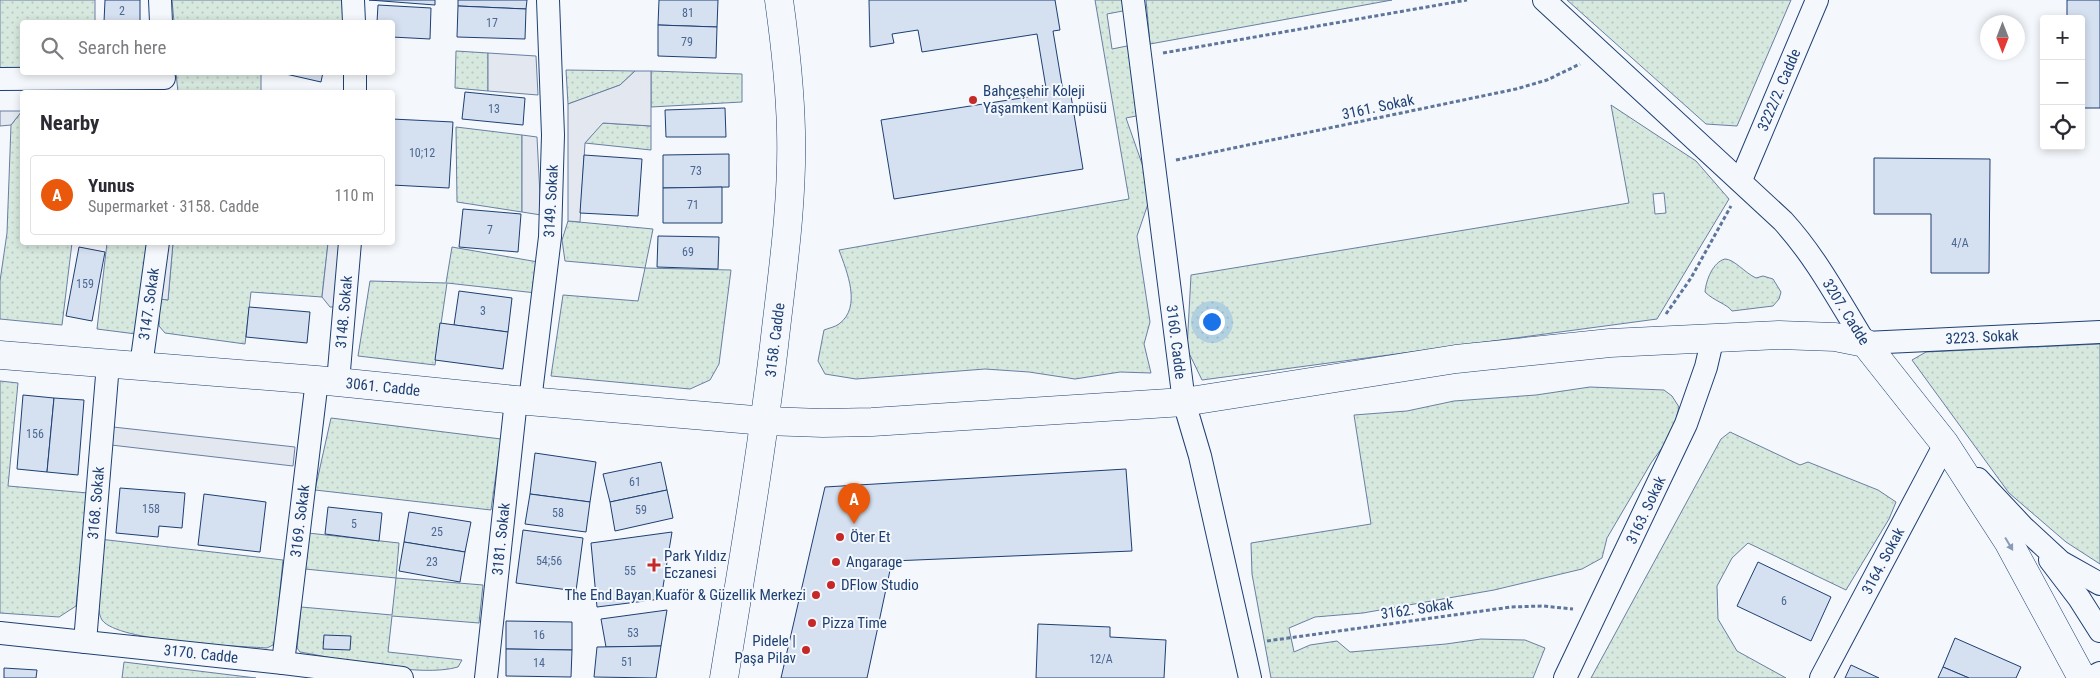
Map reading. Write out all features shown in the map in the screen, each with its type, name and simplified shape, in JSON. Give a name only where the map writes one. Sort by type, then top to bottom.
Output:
[{"type":"street","points":[[160,0],[161,20]]},
{"type":"street","points":[[353,0],[354,20]]},
{"type":"street","name":"3149. Sokak","points":[[523,400],[550,228],[553,135],[548,0]]},
{"type":"street","name":"3158. Cadde","points":[[724,678],[765,421],[780,296],[790,176],[789,87],[779,0]]},
{"type":"street","name":"3160. Cadde","points":[[1133,0],[1184,402],[1200,456],[1250,678]]},
{"type":"street","name":"3207. Cadde","points":[[1544,0],[1741,180],[1801,241],[1865,343],[1944,444],[2009,543],[2082,678]]},
{"type":"street","name":"3222/2. Cadde","points":[[1741,180],[1817,0]]},
{"type":"street","points":[[355,75],[355,90]]},
{"type":"street","points":[[0,79],[164,81]]},
{"type":"street","name":"3147. Sokak","points":[[141,366],[158,245]]},
{"type":"street","name":"3148. Sokak","points":[[328,381],[350,245]]},
{"type":"street","name":"3223. Sokak","points":[[1865,343],[2100,332]]},
{"type":"street","name":"3061. Cadde","points":[[0,355],[328,381],[765,421],[823,423],[872,422],[1184,402],[1456,359],[1550,348],[1640,341],[1806,335],[1835,337],[1865,343]]},
{"type":"street","name":"3163. Sokak","points":[[1566,678],[1686,424],[1704,374],[1713,337]]},
{"type":"street","name":"3168. Sokak","points":[[85,642],[108,364]]},
{"type":"street","name":"3169. Sokak","points":[[283,663],[328,381]]},
{"type":"street","name":"3181. Sokak","points":[[486,678],[523,400]]},
{"type":"street","points":[[1944,444],[2023,527],[2061,562],[2100,584]]},
{"type":"street","name":"3164. Sokak","points":[[1821,678],[1944,444]]},
{"type":"street","points":[[2023,527],[2062,574],[2100,631]]},
{"type":"street","name":"3170. Cadde","points":[[0,633],[283,663],[402,678]]},
{"type":"street","points":[[2090,678],[2100,673]]},
{"type":"path","points":[[1140,57],[1467,0]]},
{"type":"path","name":"3161. Sokak","points":[[1154,165],[1516,89],[1576,68],[1597,49]]},
{"type":"path","points":[[1640,341],[1657,325],[1691,278],[1729,211],[1741,180]]},
{"type":"path","name":"3162. Sokak","points":[[1242,645],[1511,607],[1543,606],[1572,609],[1594,618]]},
{"type":"shaded area","points":[[0,0],[95,0],[95,20],[20,20],[20,70],[0,71]]},
{"type":"shaded area","points":[[172,0],[342,0],[343,20],[174,20]]},
{"type":"shaded area","points":[[1095,0],[1125,0],[1128,10],[1107,14],[1112,49],[1132,45],[1141,115],[1126,118],[1147,178],[1150,198],[1137,236],[1150,322],[1144,344],[1151,373],[1120,372],[1075,379],[1029,372],[985,369],[856,379],[825,374],[818,361],[824,330],[837,325],[846,317],[850,308],[851,289],[839,250],[1129,199]]},
{"type":"shaded area","points":[[1146,0],[1392,0],[1150,44]]},
{"type":"shaded area","points":[[1567,0],[1791,0],[1737,126],[1706,124]]},
{"type":"shaded area","points":[[456,51],[488,53],[488,91],[455,88]]},
{"type":"shaded area","points":[[488,53],[536,56],[538,95],[488,91]]},
{"type":"shaded area","points":[[566,70],[635,71],[620,85],[568,104]]},
{"type":"shaded area","points":[[635,71],[651,71],[651,126],[603,123],[585,143],[580,222],[568,221],[568,104],[620,85]]},
{"type":"shaded area","points":[[651,71],[742,74],[742,102],[651,107]]},
{"type":"shaded area","points":[[176,75],[261,75],[261,90],[178,90]]},
{"type":"shaded area","points":[[1611,105],[1696,161],[1729,199],[1657,319],[1202,380],[1187,349],[1191,275],[1629,203]],"holes":[[[1664,193],[1666,213],[1655,214],[1653,194]]]},
{"type":"shaded area","points":[[0,111],[20,111],[11,125],[0,126]]},
{"type":"shaded area","points":[[20,114],[20,245],[72,245],[62,325],[0,319],[0,281],[7,233],[11,125]]},
{"type":"shaded area","points":[[602,123],[651,126],[651,150],[585,143]]},
{"type":"shaded area","points":[[456,127],[522,135],[522,212],[457,202]]},
{"type":"shaded area","points":[[522,135],[537,137],[541,215],[522,212]]},
{"type":"shaded area","points":[[568,221],[653,229],[645,268],[565,261],[562,240]]},
{"type":"shaded area","points":[[107,245],[147,245],[136,334],[97,329]]},
{"type":"shaded area","points":[[164,245],[173,245],[168,300],[160,299]]},
{"type":"shaded area","points":[[173,245],[328,245],[322,297],[251,292],[245,344],[165,333],[159,326],[160,299],[168,300]]},
{"type":"shaded area","points":[[328,245],[341,245],[335,307],[330,307],[322,297]]},
{"type":"shaded area","points":[[452,247],[538,262],[536,293],[447,283],[435,365],[358,356],[370,281],[446,283]]},
{"type":"shaded area","points":[[1725,259],[1732,261],[1756,278],[1763,276],[1773,279],[1781,292],[1779,299],[1773,306],[1732,311],[1709,295],[1705,292],[1709,277],[1717,264]]},
{"type":"shaded area","points":[[645,268],[731,270],[719,364],[710,380],[690,389],[551,376],[563,295],[638,301]]},
{"type":"shaded area","points":[[2100,344],[2100,564],[2066,542],[2009,493],[1912,360],[1926,352]]},
{"type":"shaded area","points":[[0,381],[18,383],[8,486],[88,493],[76,606],[59,617],[0,613]]},
{"type":"shaded area","points":[[1590,387],[1664,390],[1672,396],[1679,407],[1672,434],[1651,463],[1607,538],[1602,558],[1582,569],[1494,590],[1363,613],[1315,617],[1289,628],[1294,652],[1310,645],[1337,641],[1350,652],[1446,644],[1481,639],[1525,640],[1545,648],[1533,678],[1271,678],[1252,574],[1251,543],[1371,524],[1354,415],[1407,411],[1454,401],[1536,395]]},
{"type":"shaded area","points":[[331,418],[501,439],[491,510],[315,490]]},
{"type":"shaded area","points":[[113,427],[295,447],[293,466],[111,445]]},
{"type":"shaded area","points":[[1730,432],[1800,465],[1808,462],[1878,490],[1896,502],[1889,519],[1846,590],[1748,543],[1732,558],[1717,586],[1718,619],[1737,651],[1786,678],[1591,678],[1721,439]]},
{"type":"shaded area","points":[[308,533],[399,543],[396,578],[305,569]]},
{"type":"shaded area","points":[[99,539],[283,560],[273,645],[267,648],[179,642],[130,633],[112,627],[102,620],[98,605]]},
{"type":"shaded area","points":[[396,578],[483,585],[479,623],[392,616],[388,652],[462,660],[458,667],[442,670],[402,669],[300,652],[297,648],[301,607],[392,615]]},
{"type":"shaded area","points":[[124,662],[256,678],[122,678]]},
{"type":"building","points":[[105,0],[140,0],[140,20],[104,20]]},
{"type":"building","points":[[369,0],[435,0],[435,5]]},
{"type":"building","points":[[458,0],[527,0],[526,9],[458,6]]},
{"type":"building","points":[[659,0],[718,0],[717,27],[658,25]]},
{"type":"building","name":"Bahçeşehir Koleji Yaşamkent Kampüsü","points":[[869,0],[1055,0],[1060,30],[1053,31],[1063,91],[1070,90],[1083,169],[894,199],[881,120],[1047,94],[1037,34],[922,52],[918,30],[892,34],[894,43],[870,47]]},
{"type":"building","points":[[2067,0],[2100,0],[2100,108],[2085,108],[2085,15],[2067,15]]},
{"type":"building","points":[[378,5],[431,8],[430,39],[395,37],[395,20],[377,20]]},
{"type":"building","points":[[458,6],[526,9],[525,39],[457,37]]},
{"type":"building","points":[[658,25],[717,27],[716,58],[658,56]]},
{"type":"building","points":[[290,75],[322,75],[321,82]]},
{"type":"building","points":[[465,92],[525,98],[523,125],[462,119]]},
{"type":"building","points":[[725,108],[726,137],[666,137],[665,110]]},
{"type":"building","points":[[395,119],[453,122],[449,188],[395,185]]},
{"type":"building","points":[[729,154],[729,187],[663,188],[663,155]]},
{"type":"building","points":[[584,155],[642,159],[638,216],[580,213]]},
{"type":"building","points":[[1874,158],[1990,159],[1989,273],[1931,273],[1931,214],[1874,214]]},
{"type":"building","points":[[722,187],[722,223],[663,223],[663,188]]},
{"type":"building","points":[[463,209],[521,214],[518,252],[459,247]]},
{"type":"building","points":[[658,236],[719,237],[718,269],[657,267]]},
{"type":"building","points":[[79,247],[105,252],[92,321],[66,316]]},
{"type":"building","points":[[459,291],[512,298],[508,332],[454,325]]},
{"type":"building","points":[[249,307],[310,312],[307,343],[246,337]]},
{"type":"building","points":[[440,323],[508,332],[503,369],[435,360]]},
{"type":"building","points":[[23,395],[54,398],[47,472],[17,469]]},
{"type":"building","points":[[54,398],[84,400],[78,475],[47,472]]},
{"type":"building","points":[[535,453],[596,462],[590,502],[530,494]]},
{"type":"building","points":[[661,462],[667,490],[610,502],[603,474]]},
{"type":"building","points":[[1126,469],[1132,551],[892,561],[867,678],[781,678],[825,487]]},
{"type":"building","points":[[120,488],[185,493],[182,528],[159,526],[158,537],[116,533]]},
{"type":"building","points":[[667,490],[673,518],[615,531],[610,502]]},
{"type":"building","points":[[204,494],[266,502],[260,552],[198,545]]},
{"type":"building","points":[[530,494],[590,502],[586,532],[525,524]]},
{"type":"building","points":[[328,507],[382,513],[379,541],[325,534]]},
{"type":"building","points":[[409,512],[471,522],[465,552],[404,542]]},
{"type":"building","points":[[523,530],[583,538],[576,591],[516,583]]},
{"type":"building","points":[[672,532],[661,599],[597,607],[591,543]]},
{"type":"building","points":[[404,542],[465,552],[460,582],[399,571]]},
{"type":"building","points":[[1758,562],[1831,597],[1811,641],[1737,606]]},
{"type":"building","points":[[667,610],[661,646],[606,647],[601,619]]},
{"type":"building","points":[[506,621],[572,622],[572,650],[506,649]]},
{"type":"building","points":[[1038,624],[1110,627],[1110,637],[1166,640],[1164,678],[1036,678]]},
{"type":"building","points":[[324,635],[351,636],[350,650],[323,649]]},
{"type":"building","points":[[1955,638],[2021,667],[2016,678],[1969,678],[1943,667]]},
{"type":"building","points":[[661,646],[656,678],[594,677],[597,647]]},
{"type":"building","points":[[506,649],[572,650],[571,677],[506,676]]},
{"type":"building","points":[[1851,665],[1879,678],[1845,678]]},
{"type":"building","points":[[1943,667],[1969,678],[1938,678]]},
{"type":"building","points":[[4,668],[37,670],[36,678],[4,678]]},
{"type":"place","name":"Bahçeşehir Koleji Yaşamkent Kampüsü","points":[[973,100]]},
{"type":"place","name":"Yunus","points":[[854,524]]},
{"type":"place","name":"Öter Et","points":[[840,537]]},
{"type":"place","name":"Angarage","points":[[836,562]]},
{"type":"place","name":"Park Yıldız Eczanesi","points":[[654,565]]},
{"type":"place","name":"DFlow Studio","points":[[831,585]]},
{"type":"place","name":"The End Bayan Kuaför & Güzellik Merkezi","points":[[816,595]]},
{"type":"place","name":"Pizza Time","points":[[812,623]]},
{"type":"place","name":"Pidele | Paşa Pilav","points":[[806,650]]}]
